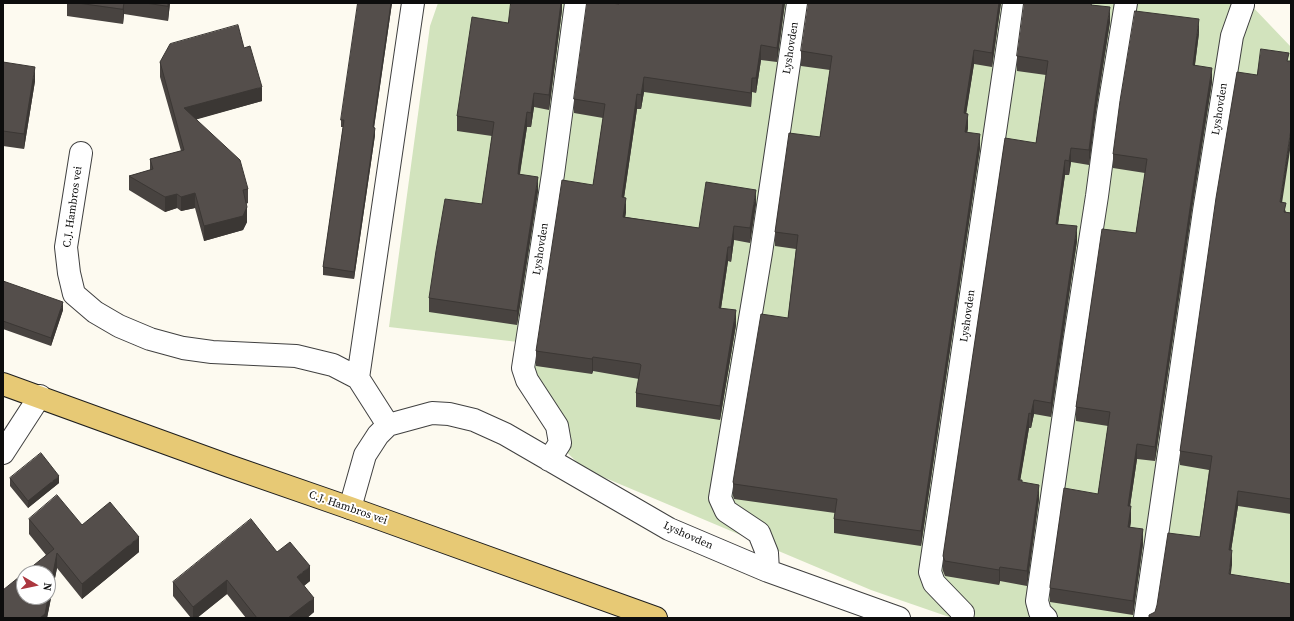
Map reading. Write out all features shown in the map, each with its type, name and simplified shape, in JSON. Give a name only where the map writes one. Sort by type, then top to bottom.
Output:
[{"type":"main road","name":"C.J. Hambros vei","points":[[3,384],[656,618]]},
{"type":"street","points":[[350,508],[366,455],[378,435],[388,425],[358,378],[413,3]]},
{"type":"street","name":"Lyshovden","points":[[549,460],[560,443],[557,426],[527,380],[523,368],[553,174],[576,3]]},
{"type":"street","name":"Lyshovden","points":[[768,571],[767,553],[759,533],[726,511],[720,498],[761,252],[798,3]]},
{"type":"street","name":"Lyshovden","points":[[962,618],[963,613],[934,583],[930,572],[1014,3]]},
{"type":"street","points":[[1046,618],[1040,612],[1037,601],[1108,113],[1126,3]]},
{"type":"street","name":"Lyshovden","points":[[1145,618],[1204,211],[1232,36],[1243,6]]},
{"type":"street","name":"C.J. Hambros vei","points":[[81,153],[66,247],[69,273],[74,294],[95,312],[119,326],[150,339],[183,348],[212,352],[296,356],[333,365],[358,378]]},
{"type":"street","points":[[3,453],[40,396]]},
{"type":"street","name":"Lyshovden","points":[[388,425],[432,413],[449,414],[474,420],[505,434],[669,528],[768,571],[899,618]]},
{"type":"green space","points":[[438,3],[1249,3],[1291,47],[1291,618],[952,618],[871,590],[584,469],[548,434],[513,375],[518,342],[389,327],[430,26]]},
{"type":"building","points":[[78,3],[124,3],[123,9]]},
{"type":"building","points":[[146,3],[168,3],[168,6]]},
{"type":"building","points":[[358,3],[391,3],[354,272],[323,267],[344,120],[341,120]]},
{"type":"building","points":[[511,3],[561,3],[549,95],[534,93],[531,113],[527,112],[519,164],[518,174],[538,177],[517,311],[429,298],[445,199],[482,204],[494,122],[457,116],[472,17],[508,23]]},
{"type":"building","points":[[587,3],[783,3],[777,48],[761,45],[756,78],[752,78],[751,93],[644,77],[641,95],[637,94],[622,197],[626,198],[623,217],[699,228],[706,182],[756,190],[750,228],[734,226],[731,247],[728,247],[719,308],[736,310],[720,406],[636,393],[640,364],[536,351],[562,180],[593,185],[605,104],[574,99]]},
{"type":"building","points":[[808,3],[999,3],[992,53],[974,50],[964,113],[968,114],[965,132],[980,134],[921,531],[834,519],[837,499],[734,484],[733,482],[761,314],[788,318],[798,235],[775,232],[789,133],[820,137],[832,56],[801,51]]},
{"type":"building","points":[[1024,3],[1092,3],[1091,5],[1110,7],[1089,150],[1071,148],[1069,161],[1065,160],[1056,224],[1077,226],[1051,403],[1034,400],[1031,414],[1029,413],[1018,480],[1039,485],[1027,571],[1000,567],[999,570],[945,561],[943,556],[1005,138],[1036,143],[1048,61],[1017,56]]},
{"type":"building","points":[[1135,11],[1199,19],[1193,65],[1212,68],[1155,447],[1137,444],[1128,506],[1131,506],[1128,527],[1143,529],[1133,601],[1050,588],[1050,586],[1064,488],[1098,494],[1110,412],[1076,407],[1102,229],[1136,233],[1147,159],[1113,154]]},
{"type":"building","points":[[238,25],[244,48],[250,46],[262,87],[184,108],[240,160],[248,189],[243,190],[247,207],[243,216],[204,226],[195,193],[181,197],[177,194],[165,197],[129,176],[153,169],[150,159],[184,150],[160,62],[170,44]]},
{"type":"building","points":[[1261,49],[1289,53],[1287,61],[1291,61],[1291,129],[1280,202],[1286,203],[1284,212],[1291,213],[1291,499],[1238,491],[1229,550],[1232,550],[1229,574],[1291,584],[1291,618],[1149,618],[1149,615],[1155,612],[1157,605],[1168,533],[1200,537],[1212,456],[1180,451],[1216,198],[1237,72],[1257,75]]},
{"type":"building","points":[[3,62],[35,67],[24,134],[3,131]]},
{"type":"building","points":[[3,281],[63,302],[51,338],[3,321]]},
{"type":"building","points":[[41,453],[59,476],[28,501],[10,478]]},
{"type":"building","points":[[57,495],[82,525],[110,502],[139,537],[82,584],[57,553],[55,565],[34,565],[54,549],[29,519]]},
{"type":"building","points":[[251,519],[277,552],[290,542],[310,566],[297,577],[314,598],[288,618],[257,618],[227,580],[193,607],[173,582]]},
{"type":"building","points":[[16,579],[16,605],[47,605],[45,614],[40,618],[3,618],[3,590]]}]
